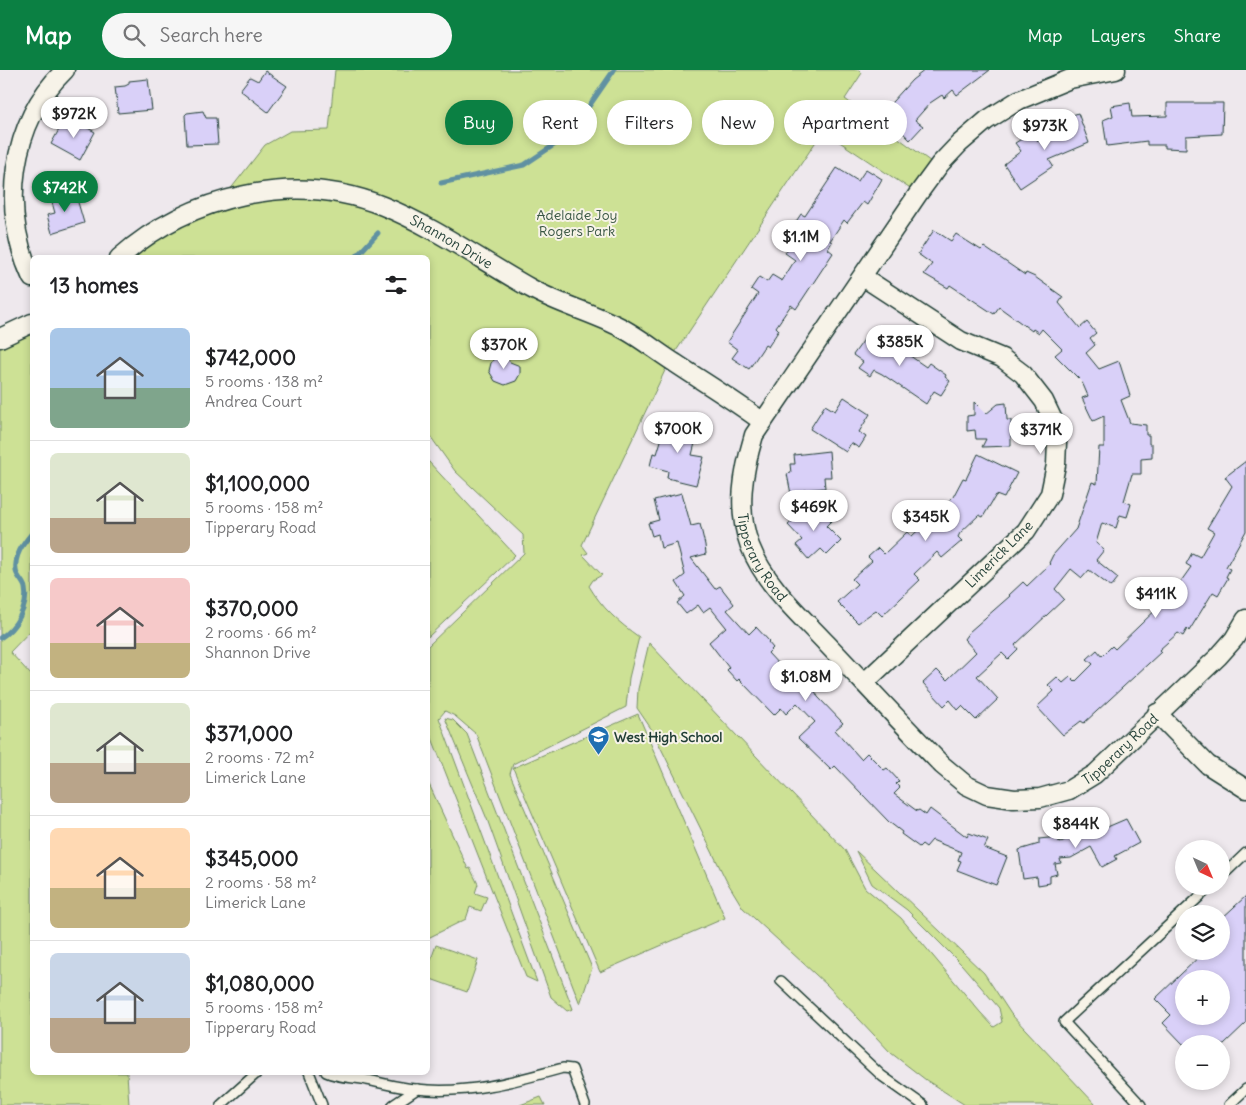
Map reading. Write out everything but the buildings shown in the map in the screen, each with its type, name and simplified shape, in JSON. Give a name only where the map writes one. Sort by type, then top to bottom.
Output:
[{"type":"street","points":[[30,274],[20,253],[14,232],[10,203],[10,175],[19,138],[32,110],[45,91],[65,70]]},
{"type":"street","name":"Tipperary Road","points":[[1116,70],[1070,79],[1018,100],[987,120],[959,144],[940,164],[754,435],[743,481],[742,511],[750,546],[766,575],[786,600],[942,765],[966,784],[987,795],[1014,799],[1040,798],[1069,790],[1095,774],[1218,657],[1234,639],[1246,619]]},
{"type":"street","name":"Shannon Drive","points":[[122,255],[164,224],[188,212],[222,200],[257,192],[284,190],[311,190],[346,195],[381,205],[414,220],[533,290],[618,326],[763,422]]},
{"type":"street","name":"Limerick Lane","points":[[863,277],[961,341],[993,354],[1023,374],[1044,401],[1054,422],[1057,442],[1056,465],[1050,494],[1026,531],[864,683]]},
{"type":"street","points":[[0,338],[30,324]]},
{"type":"street","points":[[1157,714],[1208,765],[1246,789]]},
{"type":"lane","points":[[1230,868],[1246,853]]},
{"type":"lane","points":[[1141,1105],[1064,1022],[1201,895]]},
{"type":"lane","points":[[781,981],[882,1076],[923,1105]]},
{"type":"lane","points":[[334,1075],[417,1090],[488,1087],[564,1068],[572,1069],[585,1105]]},
{"type":"lane","points":[[221,1105],[255,1075]]},
{"type":"lane","points":[[310,1075],[322,1105]]},
{"type":"lane","points":[[1229,1105],[1246,1089]]},
{"type":"lane","points":[[393,1105],[417,1090]]},
{"type":"green space","name":"Adelaide Joy Rogers Park","points":[[335,70],[859,70],[862,73],[845,99],[846,100],[784,100],[784,145],[814,145],[670,360],[582,545],[588,553],[583,555],[602,575],[593,580],[589,586],[611,614],[639,637],[629,678],[626,707],[513,764],[510,774],[592,968],[580,1004],[476,734],[455,716],[445,711],[439,718],[537,982],[526,977],[430,733],[430,644],[524,553],[523,535],[455,471],[430,436],[430,255],[124,255],[222,200],[265,145],[290,131],[329,130]]},
{"type":"green space","name":"Adelaide Joy Rogers Park","points":[[907,144],[938,167],[918,194],[844,145]]},
{"type":"green space","points":[[30,324],[30,631],[10,652],[30,674],[30,1075],[127,1075],[129,1105],[0,1105],[0,338]]},
{"type":"green space","points":[[430,463],[515,555],[430,635]]},
{"type":"green space","points":[[649,643],[845,850],[865,888],[901,918],[994,1027],[1002,1022],[999,1008],[962,965],[907,910],[872,884],[856,851],[984,973],[1011,1014],[1096,1105],[965,1105],[926,1080],[891,1053],[827,985],[743,908],[726,880],[652,730],[637,708],[638,689]]},
{"type":"green space","points":[[638,714],[725,918],[600,972],[513,768]]},
{"type":"green space","points":[[445,718],[453,720],[467,734],[573,1009],[567,1011],[551,997],[487,819]]},
{"type":"green space","points":[[430,786],[468,869],[470,868],[478,884],[475,893],[487,897],[481,911],[470,907],[466,919],[430,937]]},
{"type":"green space","points":[[436,945],[478,960],[467,992],[430,979],[430,962]]},
{"type":"green space","points":[[541,1097],[545,1105],[520,1105]]},
{"type":"waterway","points":[[441,183],[524,165],[569,135],[614,70]]},
{"type":"waterway","points":[[358,255],[378,233]]},
{"type":"waterway","points":[[0,638],[16,623],[23,610],[26,595],[25,588],[16,571],[16,560],[25,541],[30,535]]},
{"type":"place","name":"West High School","points":[[598,756]]}]
